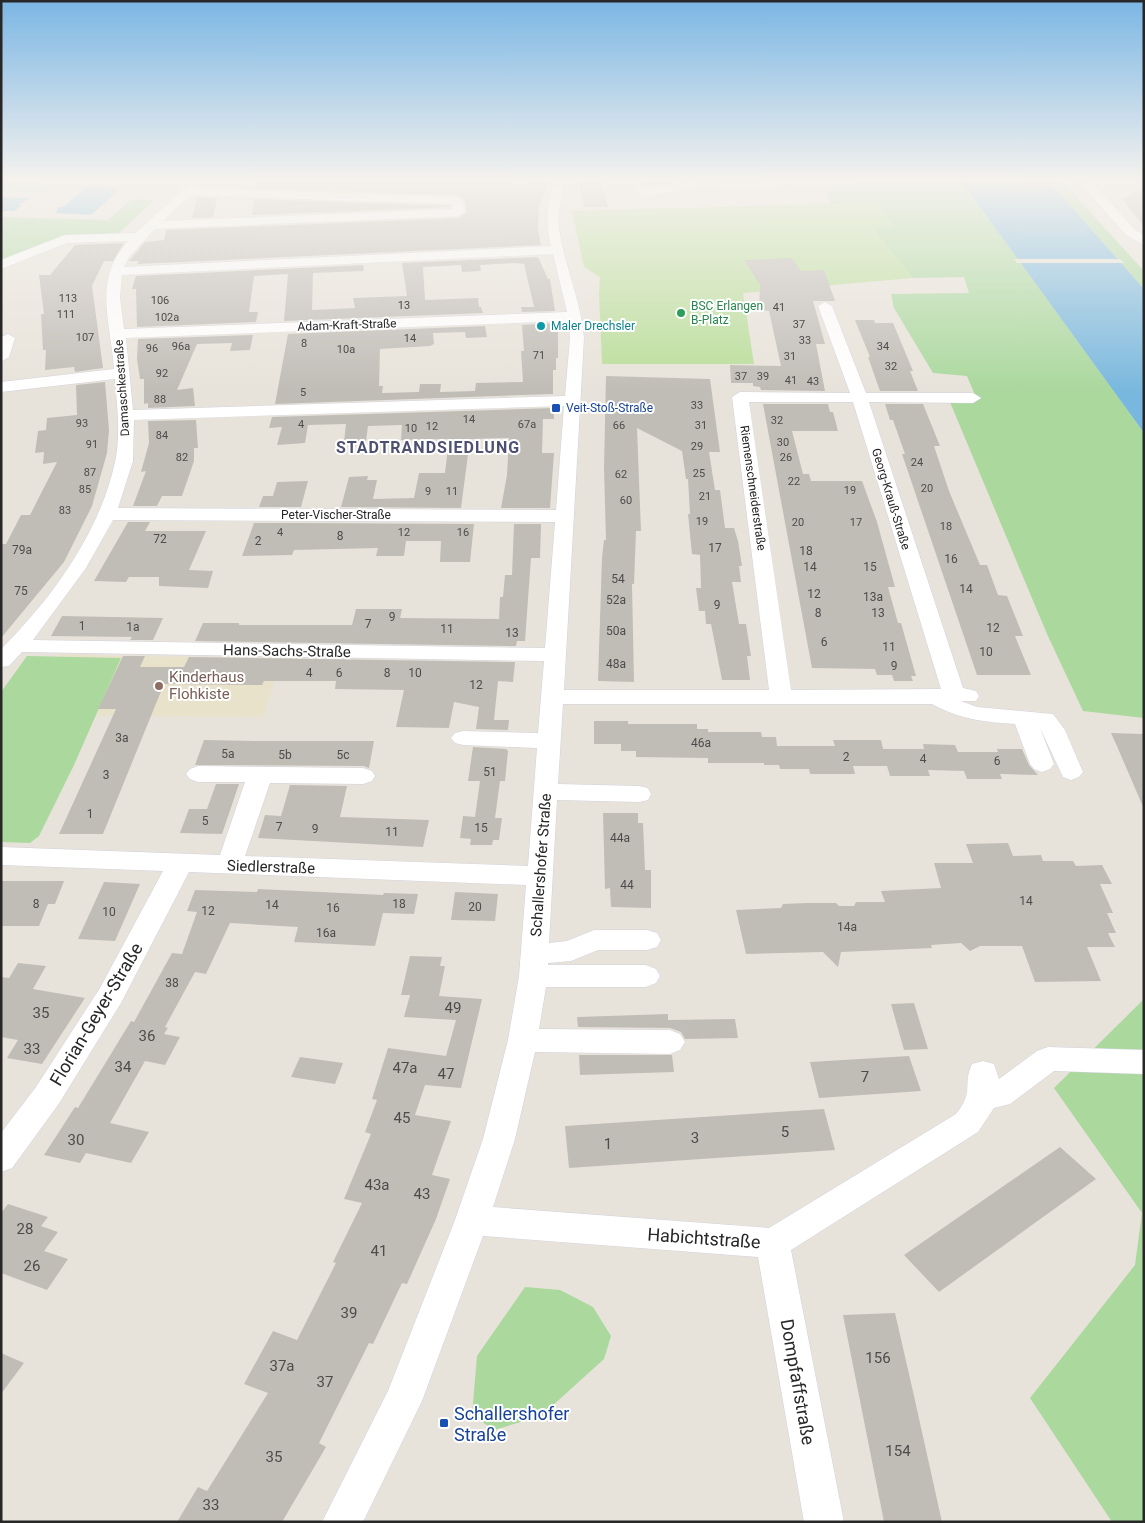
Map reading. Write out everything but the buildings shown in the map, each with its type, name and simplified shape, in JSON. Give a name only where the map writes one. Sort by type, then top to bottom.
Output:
[{"type":"street","points":[[1,265],[40,249]]},
{"type":"street","name":"Damaschkestraße","points":[[1,661],[18,646],[70,578],[106,514],[118,485],[124,462],[126,415],[113,288],[115,271],[123,255],[129,249]]},
{"type":"street","points":[[115,271],[558,250]]},
{"type":"street","name":"Schallershofer Straße","points":[[342,1522],[403,1401],[472,1220],[499,1139],[523,1040],[534,965],[541,876],[577,338],[575,316],[558,250]]},
{"type":"street","name":"Georg-Krauß-Straße","points":[[825,306],[860,398],[952,696]]},
{"type":"street","name":"Adam-Kraft-Straße","points":[[119,334],[575,316]]},
{"type":"street","points":[[1,357],[8,338]]},
{"type":"street","points":[[1,386],[122,373]]},
{"type":"street","name":"Riemenschneiderstraße","points":[[781,696],[740,398],[860,398]]},
{"type":"street","points":[[860,398],[973,398]]},
{"type":"street","points":[[126,415],[573,401]]},
{"type":"street","name":"Peter-Vischer-Straße","points":[[106,514],[566,516]]},
{"type":"street","name":"Hans-Sachs-Straße","points":[[18,646],[555,655]]},
{"type":"street","points":[[552,698],[952,696],[969,713],[1039,718],[1050,723],[1071,772]]},
{"type":"street","points":[[1024,717],[1042,764]]},
{"type":"street","points":[[463,738],[550,741]]},
{"type":"street","points":[[198,774],[363,776]]},
{"type":"street","points":[[228,866],[260,775]]},
{"type":"street","points":[[547,792],[639,794]]},
{"type":"street","name":"Siedlerstraße","points":[[1,856],[228,866],[541,876]]},
{"type":"street","name":"Florian-Geyer-Straße","points":[[1,1158],[47,1096],[111,995],[180,864]]},
{"type":"street","points":[[534,965],[594,940],[647,940]]},
{"type":"street","points":[[534,965],[646,976]]},
{"type":"street","points":[[523,1040],[670,1042]]},
{"type":"street","name":"Habichtstraße","points":[[472,1220],[773,1243],[967,1123],[978,1110],[984,1084],[999,1095],[1048,1059],[1144,1062]]},
{"type":"street","name":"Dompfaffstraße","points":[[773,1243],[824,1522]]},
{"type":"shaded area","name":"Kinderhaus Flohkiste","points":[[60,654],[282,658],[263,717],[32,715]]},
{"type":"green space","points":[[1,249],[31,249],[1,262]]},
{"type":"green space","points":[[580,249],[890,249],[913,278],[743,293],[754,364],[602,364],[600,277],[584,267]]},
{"type":"green space","points":[[890,249],[1011,249],[1144,433],[1144,718],[1083,711],[1047,634],[947,395],[975,395],[967,376],[933,373],[894,308],[891,294],[969,293],[964,277],[913,278]]},
{"type":"green space","points":[[1109,249],[1124,249],[1144,271],[1144,289]]},
{"type":"green space","points":[[27,656],[121,658],[74,765],[39,836],[30,843],[1,842],[1,692]]},
{"type":"green space","points":[[1144,999],[1144,1522],[1112,1522],[1030,1398],[1135,1265],[1142,1213],[1054,1088]]},
{"type":"green space","points":[[525,1287],[560,1290],[593,1307],[611,1336],[604,1359],[541,1416],[494,1430],[472,1415],[477,1356]]},
{"type":"water","points":[[1011,249],[1109,249],[1144,289],[1144,433]]},
{"type":"pier","points":[[1014,259],[1120,259],[1124,263],[1017,263]]},
{"type":"place","name":"BSC Erlangen B-Platz","points":[[681,313]]},
{"type":"place","name":"Maler Drechsler","points":[[541,326]]},
{"type":"place","name":"Veit-Stoß-Straße","points":[[556,408]]},
{"type":"place","name":"Kinderhaus Flohkiste","points":[[159,686]]},
{"type":"place","name":"Schallershofer Straße","points":[[444,1423]]},
{"type":"district","name":"STADTRANDSIEDLUNG","points":[[428,447]]}]
